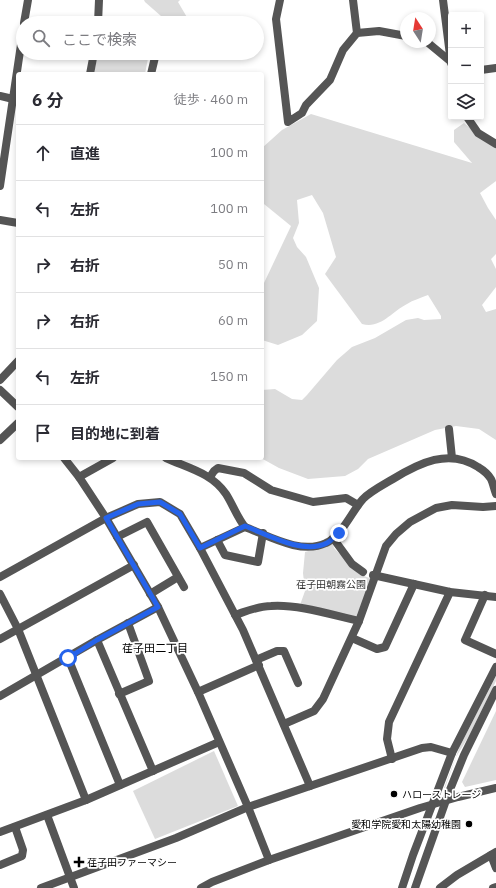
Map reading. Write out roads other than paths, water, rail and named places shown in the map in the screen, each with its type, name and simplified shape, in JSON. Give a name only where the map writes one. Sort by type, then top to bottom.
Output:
[{"type":"street","points":[[25,16],[28,0]]},
{"type":"street","points":[[98,16],[99,0]]},
{"type":"street","points":[[280,0],[276,19],[288,122],[302,113],[306,105],[330,80],[344,50],[357,33],[353,0]]},
{"type":"street","points":[[443,0],[448,48]]},
{"type":"street","points":[[357,33],[379,31],[400,35]]},
{"type":"street","points":[[434,48],[448,60]]},
{"type":"street","points":[[18,72],[20,60]]},
{"type":"street","points":[[90,72],[93,60]]},
{"type":"street","points":[[151,72],[154,60]]},
{"type":"street","points":[[484,70],[496,68]]},
{"type":"street","points":[[0,96],[15,100],[0,181]]},
{"type":"street","points":[[469,120],[478,133],[496,144]]},
{"type":"street","points":[[0,220],[16,223]]},
{"type":"street","points":[[0,380],[16,363]]},
{"type":"street","points":[[0,390],[16,405]]},
{"type":"street","points":[[0,440],[16,424]]},
{"type":"street","points":[[449,429],[452,458]]},
{"type":"street","points":[[171,460],[210,477],[218,484],[227,495],[241,522],[245,526],[263,534],[306,548],[327,543],[339,533],[364,498],[412,467],[429,460],[452,458],[462,459],[472,463],[484,471],[491,479],[496,494]]},
{"type":"street","points":[[66,460],[79,477],[106,518],[158,607],[198,692],[248,807],[269,860]]},
{"type":"street","points":[[79,477],[109,460]]},
{"type":"street","points":[[210,477],[218,468],[244,473],[272,490],[313,502],[346,498],[358,505]]},
{"type":"street","points":[[0,578],[106,518],[138,504],[160,502],[180,514],[200,548],[235,615],[257,662],[310,786]]},
{"type":"street","points":[[284,724],[314,711],[323,699],[359,621],[386,546],[396,534],[410,522],[436,508],[452,505],[483,507],[496,506]]},
{"type":"street","points":[[117,537],[147,522],[184,587]]},
{"type":"street","points":[[200,548],[245,526]]},
{"type":"street","points":[[217,540],[225,555],[258,562],[263,534]]},
{"type":"street","points":[[333,538],[352,564],[364,572]]},
{"type":"street","points":[[0,639],[134,565]]},
{"type":"street","points":[[374,576],[450,592],[496,597]]},
{"type":"street","points":[[150,594],[178,577]]},
{"type":"street","points":[[352,638],[377,649],[385,647],[414,584]]},
{"type":"street","points":[[392,759],[387,739],[389,722],[450,592]]},
{"type":"street","points":[[0,594],[3,608],[18,629],[86,800]]},
{"type":"street","points":[[485,595],[465,640],[496,654]]},
{"type":"street","points":[[235,615],[254,608],[287,606],[359,621]]},
{"type":"street","points":[[0,696],[158,607]]},
{"type":"street","points":[[119,694],[149,681],[128,623]]},
{"type":"street","points":[[97,640],[153,771]]},
{"type":"street","points":[[198,692],[277,651],[284,651],[298,683]]},
{"type":"street","points":[[68,658],[120,785]]},
{"type":"street","points":[[402,888],[452,753],[496,667]]},
{"type":"street","points":[[414,888],[464,755],[496,690]]},
{"type":"street","points":[[0,832],[86,800],[219,742]]},
{"type":"street","points":[[41,888],[176,838],[248,807],[422,748],[431,747],[452,753]]},
{"type":"street","points":[[201,888],[213,885],[269,860],[432,804],[496,788]]},
{"type":"street","points":[[47,815],[74,888]]},
{"type":"street","points":[[0,865],[22,856],[23,850],[15,827]]},
{"type":"street","points":[[440,888],[457,875],[493,853],[496,868]]},
{"type":"place","name":"ハローストレージ","points":[[394,794]]},
{"type":"place","name":"愛和学院愛和太陽幼稚園","points":[[469,824]]},
{"type":"place","name":"荏子田ファーマシー","points":[[79,862]]},
{"type":"district","name":"荏子田二丁目","points":[[155,648]]},
{"type":"park label","name":"荏子田朝霧公園","points":[[331,584]]}]
